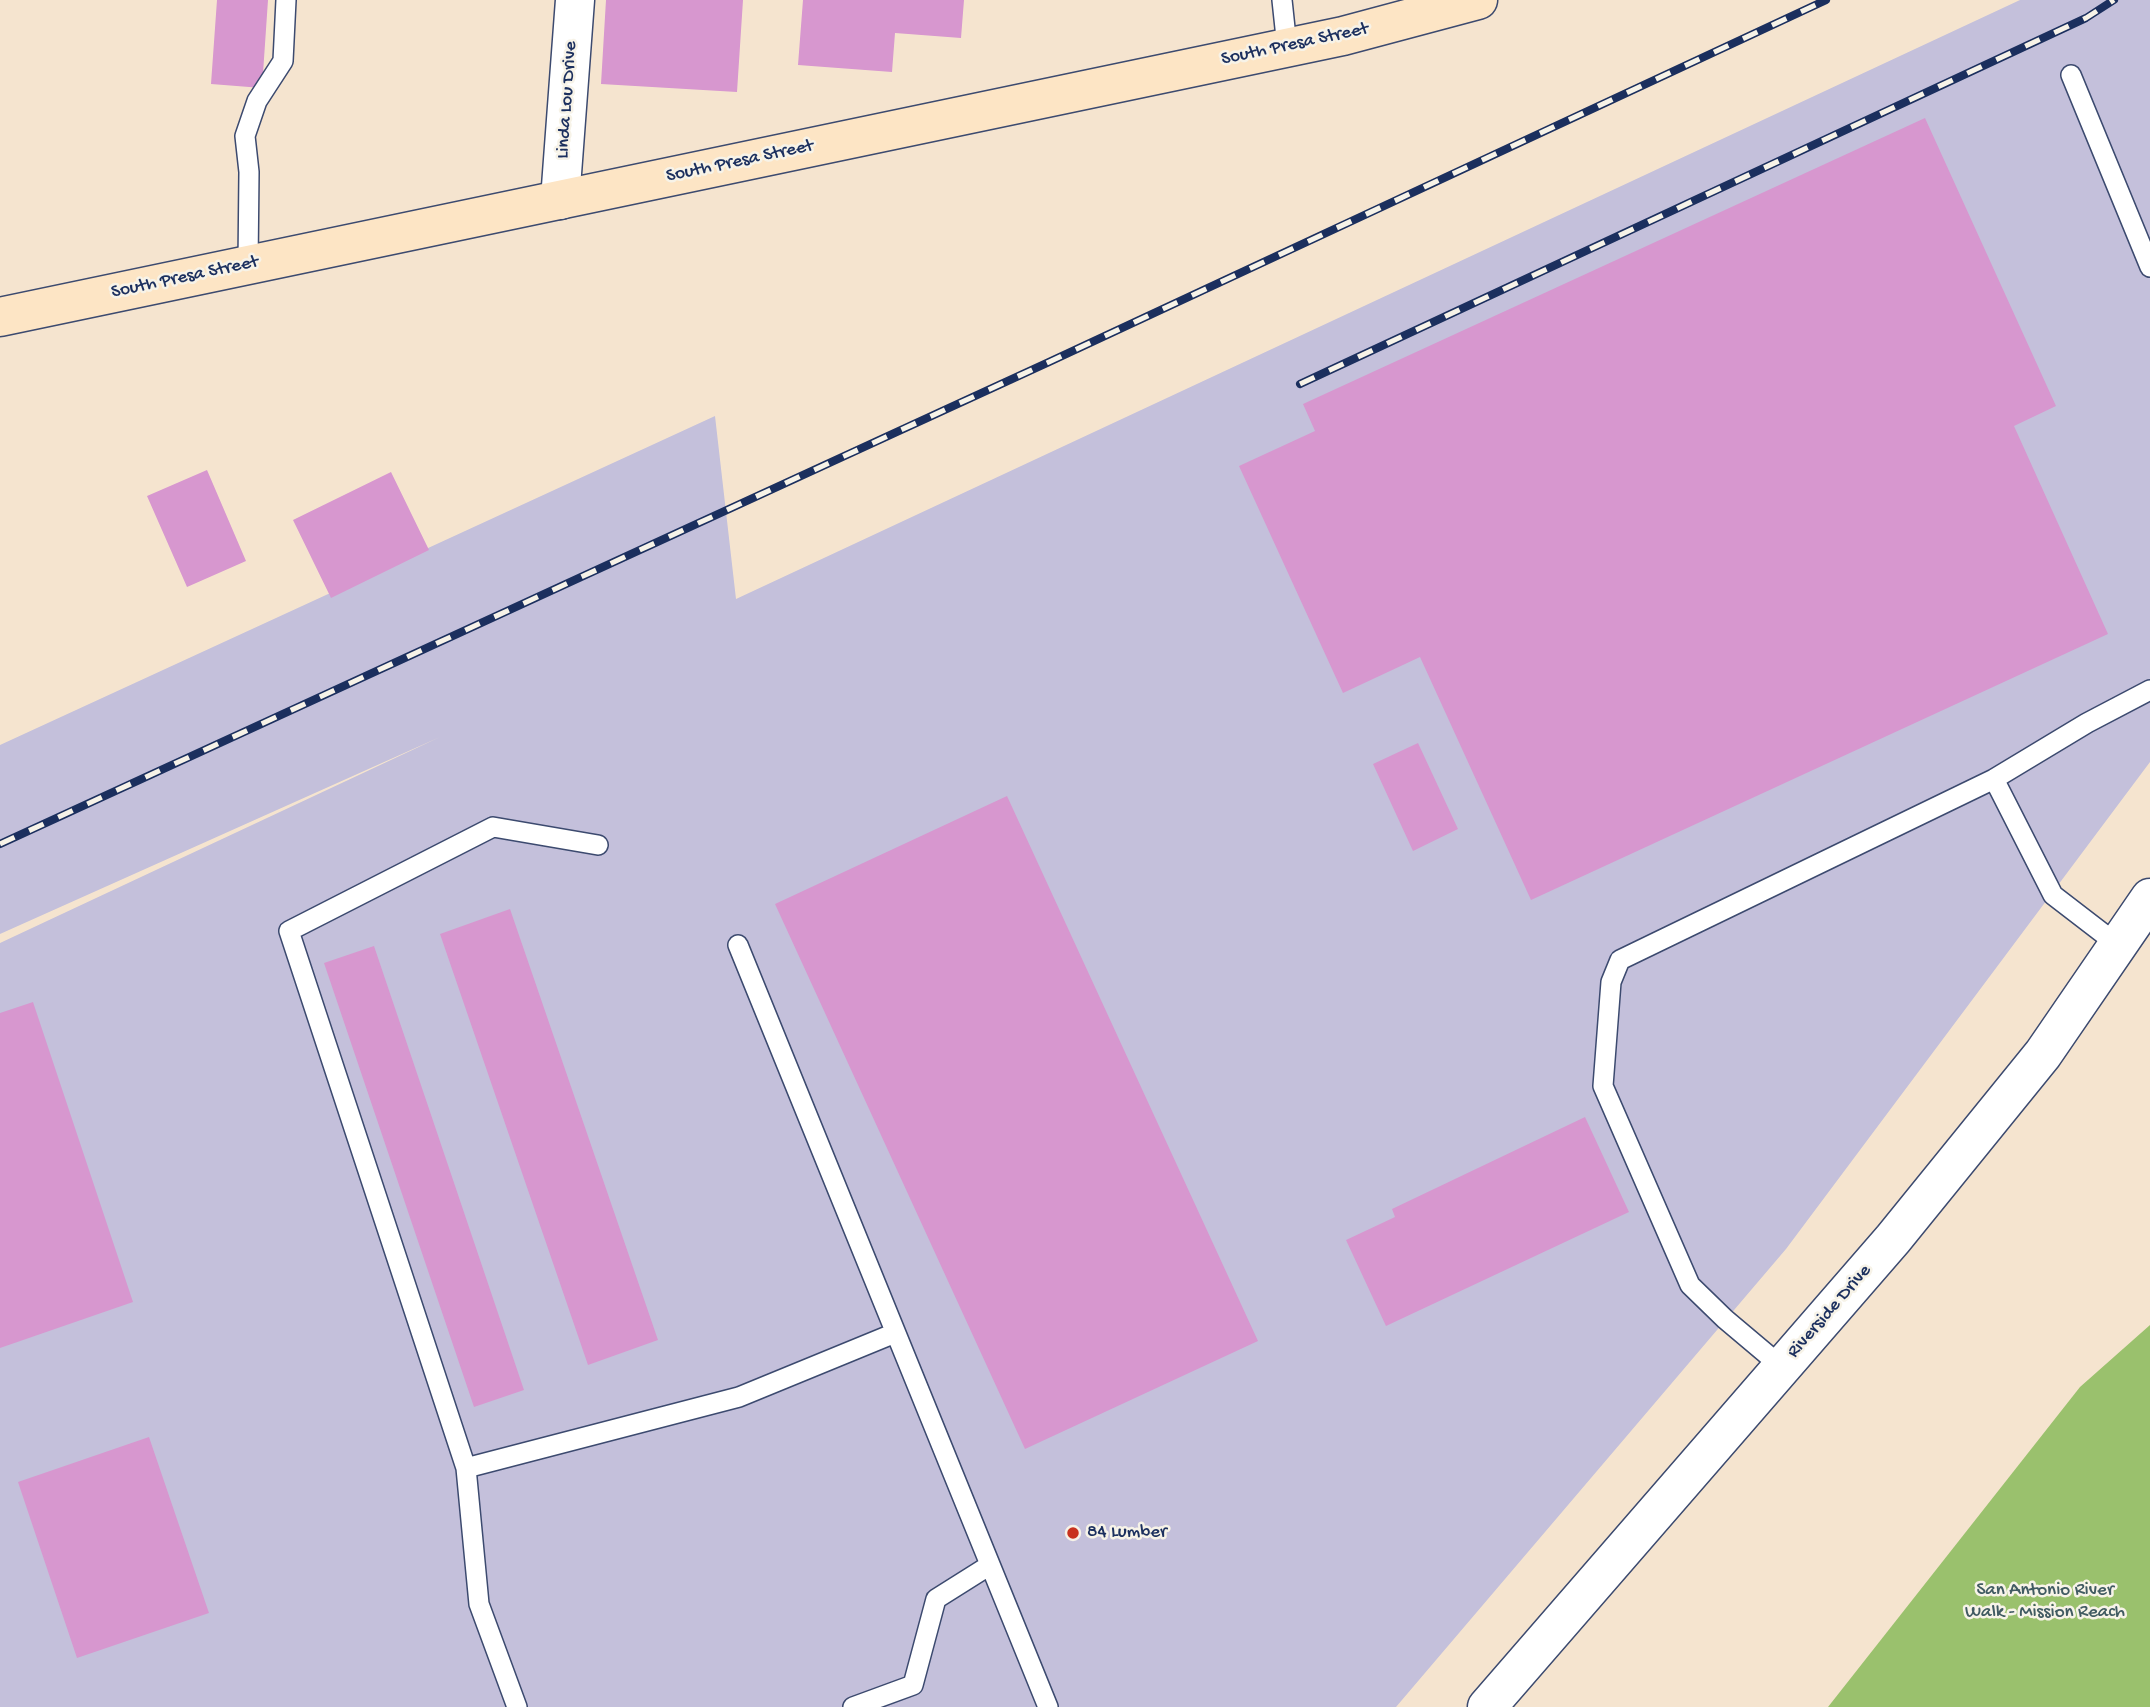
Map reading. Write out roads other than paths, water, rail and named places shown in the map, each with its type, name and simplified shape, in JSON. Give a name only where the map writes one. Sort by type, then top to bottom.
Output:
[{"type":"main road","name":"South Presa Street","points":[[0,317],[1287,47],[1384,13],[1478,0]]},
{"type":"street","name":"Linda Lou Drive","points":[[560,201],[575,0]]},
{"type":"street","name":"Riverside Drive","points":[[1487,1707],[1893,1239],[2043,1054],[2150,898]]},
{"type":"lane","points":[[248,265],[249,172],[245,136],[257,101],[283,61],[286,0]]},
{"type":"lane","points":[[1282,0],[1287,47]]},
{"type":"lane","points":[[2071,75],[2150,267]]},
{"type":"lane","points":[[1782,1367],[1690,1285],[1603,1086],[1611,982],[1620,960],[1994,779],[2087,723],[2150,690]]},
{"type":"lane","points":[[1994,779],[2053,895],[2118,945]]},
{"type":"lane","points":[[517,1707],[479,1604],[466,1468],[289,931],[493,827],[598,845]]},
{"type":"lane","points":[[738,945],[1048,1707]]},
{"type":"lane","points":[[466,1468],[739,1397],[895,1333]]},
{"type":"lane","points":[[853,1707],[914,1685],[936,1599],[990,1565]]},
{"type":"railway","points":[[0,844],[1049,362],[1826,0]]},
{"type":"railway","points":[[1300,384],[2086,18],[2114,0]]},
{"type":"place","name":"84 Lumber","points":[[1073,1533]]},
{"type":"park label","name":"San Antonio River Walk - Mission Reach","points":[[2045,1602]]}]
